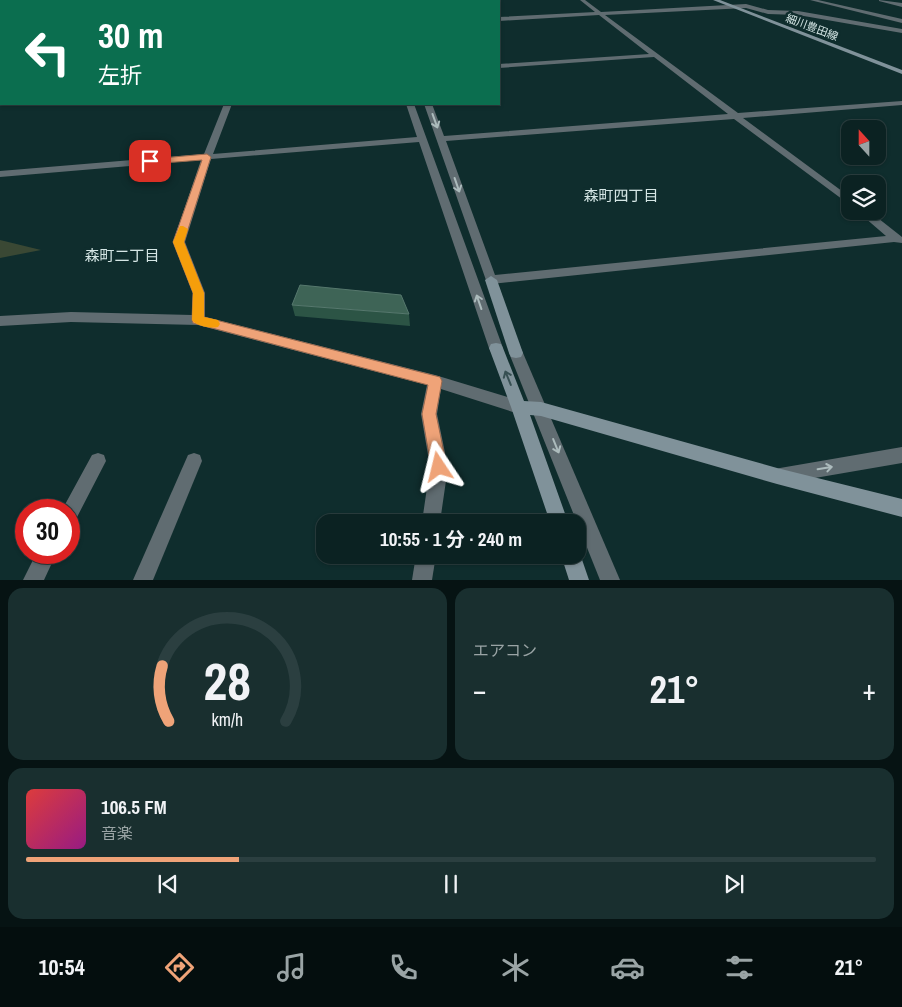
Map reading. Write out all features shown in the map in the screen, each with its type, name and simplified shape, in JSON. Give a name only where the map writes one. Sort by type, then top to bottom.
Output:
[{"type":"street","points":[[582,0],[841,195]]},
{"type":"street","name":"細川豊田線","points":[[715,0],[902,72]]},
{"type":"street","points":[[812,0],[902,21]]},
{"type":"street","points":[[881,0],[902,5]]},
{"type":"street","points":[[500,19],[746,6],[768,12],[798,13],[902,31]]},
{"type":"street","points":[[500,66],[655,55]]},
{"type":"street","points":[[441,139],[902,103]]},
{"type":"street","points":[[198,320],[199,293],[178,242],[207,157],[228,105]]},
{"type":"street","points":[[410,105],[556,514]]},
{"type":"street","points":[[428,105],[516,353],[541,409],[610,580]]},
{"type":"street","points":[[0,174],[422,139]]},
{"type":"street","points":[[873,220],[899,240]]},
{"type":"street","points":[[491,280],[899,240]]},
{"type":"street","points":[[0,321],[71,317],[198,320],[435,381],[519,407],[541,409],[777,476],[902,508]]},
{"type":"street","points":[[432,514],[439,467],[429,414],[435,381]]},
{"type":"street","points":[[777,476],[902,455]]},
{"type":"street","points":[[78,499],[98,461]]},
{"type":"street","points":[[143,580],[194,461]]},
{"type":"street","points":[[33,580],[42,564]]},
{"type":"street","points":[[422,580],[425,564]]},
{"type":"street","points":[[574,564],[579,580]]},
{"type":"green space","points":[[0,240],[41,250],[0,258]]},
{"type":"building","points":[[300,285],[401,295],[409,314],[292,305]]},
{"type":"slow traffic","points":[[183,229],[178,242],[199,293],[198,320],[214,324]]},
{"type":"district","name":"森町四丁目","points":[[621,195]]},
{"type":"district","name":"森町二丁目","points":[[122,255]]},
{"type":"route","points":[[150,161],[207,157],[178,242],[199,293],[198,320],[435,381],[429,414],[439,467]]}]
